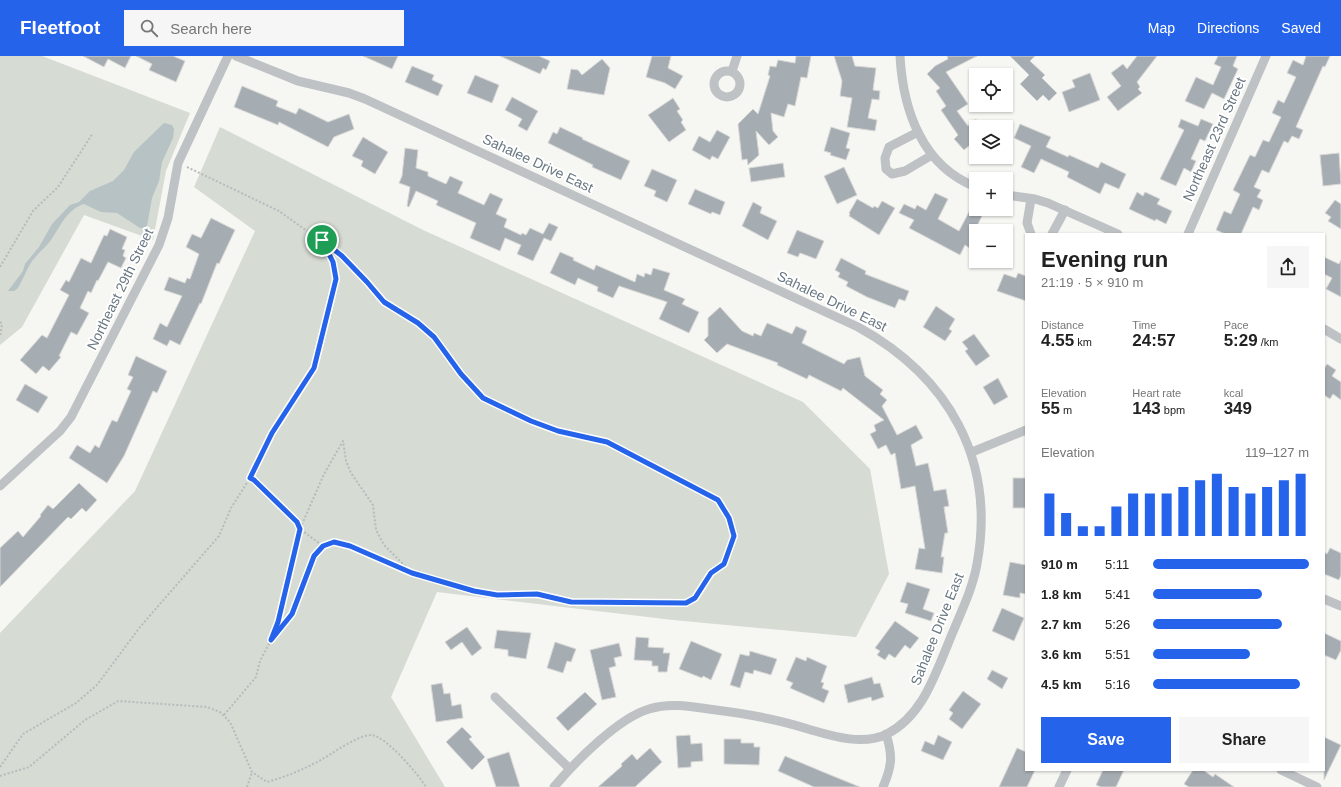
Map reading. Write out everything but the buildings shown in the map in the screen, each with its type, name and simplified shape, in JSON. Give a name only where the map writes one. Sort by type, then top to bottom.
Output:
[{"type":"street","name":"Northeast 29th Street","points":[[0,486],[60,431],[82,398],[159,245],[168,218],[178,162],[228,56]]},
{"type":"street","name":"Sahalee Drive East","points":[[236,56],[298,81],[348,93],[365,99],[858,327],[880,339],[905,357],[924,376],[945,402],[972,452],[981,502],[981,528],[977,565],[968,594],[926,695],[913,713],[886,734],[868,739],[846,739],[827,735],[779,720],[755,715],[682,705],[648,709],[618,726],[569,768],[554,787]]},
{"type":"street","points":[[732,71],[737,56]]},
{"type":"street","points":[[900,56],[908,106],[918,132],[932,155],[952,174],[969,184]]},
{"type":"street","name":"Northeast 23rd Street","points":[[1188,233],[1266,56]]},
{"type":"street","points":[[918,132],[890,147],[885,158],[886,169],[892,174],[905,172],[932,155]]},
{"type":"street","points":[[1013,196],[1031,199],[1065,210],[1116,233]]},
{"type":"street","points":[[1031,199],[1027,223],[1031,233]]},
{"type":"street","points":[[1053,233],[1065,210]]},
{"type":"street","points":[[1325,330],[1341,339]]},
{"type":"street","points":[[972,452],[1025,430]]},
{"type":"street","points":[[1325,599],[1341,606]]},
{"type":"street","points":[[495,697],[569,768]]},
{"type":"street","points":[[883,787],[889,771],[892,751],[886,734]]},
{"type":"street","points":[[1059,787],[1067,771]]},
{"type":"street","points":[[1283,771],[1317,787]]},
{"type":"path","points":[[0,267],[33,211],[58,187],[93,133]]},
{"type":"path","points":[[178,162],[279,212],[322,240],[342,256],[384,302],[418,323],[434,337],[461,374],[483,398],[544,426],[607,442],[718,500],[729,518],[734,536],[724,564],[711,573],[695,598],[686,603],[571,602],[537,594],[497,595],[450,585],[412,573],[350,546],[334,542],[323,546],[314,556],[292,614],[271,640]]},
{"type":"path","points":[[0,767],[23,734],[76,703],[97,685],[140,627],[219,536],[231,508],[250,478],[272,433],[314,368],[336,279],[333,262],[322,240]]},
{"type":"path","points":[[0,322],[2,324],[0,337]]},
{"type":"path","points":[[224,715],[256,677],[260,661],[278,622],[300,529],[324,474],[343,441],[346,461],[351,473],[373,505],[376,530],[384,545],[412,573]]},
{"type":"path","points":[[250,478],[254,480],[297,522],[300,529],[323,546]]},
{"type":"path","points":[[0,776],[29,767],[85,720],[118,701],[207,707],[220,712],[230,722],[252,772],[267,782],[284,778],[357,739],[370,735],[379,738],[394,751],[419,776],[426,787]]},
{"type":"path","points":[[247,787],[252,772]]},
{"type":"shaded area","points":[[0,56],[42,56],[190,113],[166,171],[153,240],[84,215],[22,327],[0,345]]},
{"type":"shaded area","points":[[164,123],[172,125],[174,129],[173,138],[162,162],[159,181],[152,198],[147,226],[140,228],[117,213],[101,212],[84,204],[78,206],[68,214],[49,243],[32,261],[18,288],[14,291],[8,291],[23,271],[25,264],[39,247],[52,224],[70,205],[79,202],[90,191],[113,181],[124,170],[134,152]]},
{"type":"shaded area","points":[[220,127],[423,230],[803,402],[870,469],[889,574],[856,637],[673,620],[437,592],[391,697],[445,787],[0,787],[0,633],[135,491],[255,231],[194,187]]},
{"type":"route","points":[[322,240],[342,256],[384,302],[418,323],[434,337],[461,374],[483,398],[531,421],[558,431],[607,442],[718,500],[729,518],[734,536],[724,564],[711,573],[695,598],[686,603],[668,604],[631,602],[571,602],[537,594],[519,593],[497,595],[450,585],[412,573],[384,560],[365,554],[350,546],[334,542],[323,546],[314,556],[292,614],[271,640],[278,622],[283,595],[298,542],[300,529],[297,522],[254,480],[250,478],[272,433],[314,368],[336,279],[333,262],[322,240]]}]
